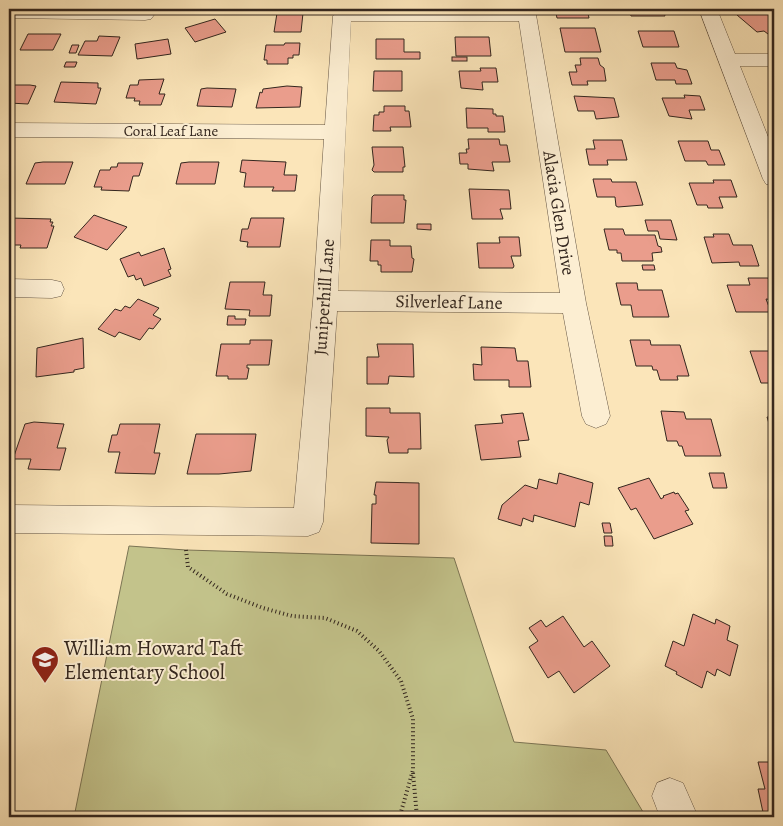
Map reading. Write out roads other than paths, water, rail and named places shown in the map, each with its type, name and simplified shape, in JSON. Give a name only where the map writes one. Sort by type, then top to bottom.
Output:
[{"type":"street","points":[[708,9],[774,179]]},
{"type":"street","name":"Juniperhill Lane","points":[[9,519],[308,522],[325,301],[342,16],[526,12]]},
{"type":"street","name":"Alacia Glen Drive","points":[[526,12],[574,303],[596,416]]},
{"type":"street","points":[[9,13],[145,14]]},
{"type":"street","points":[[728,60],[774,60]]},
{"type":"street","name":"Coral Leaf Lane","points":[[9,130],[334,132]]},
{"type":"street","points":[[9,288],[52,289]]},
{"type":"street","name":"Silverleaf Lane","points":[[325,301],[574,303]]},
{"type":"place","name":"William Howard Taft Elementary School","points":[[45,684]]}]
